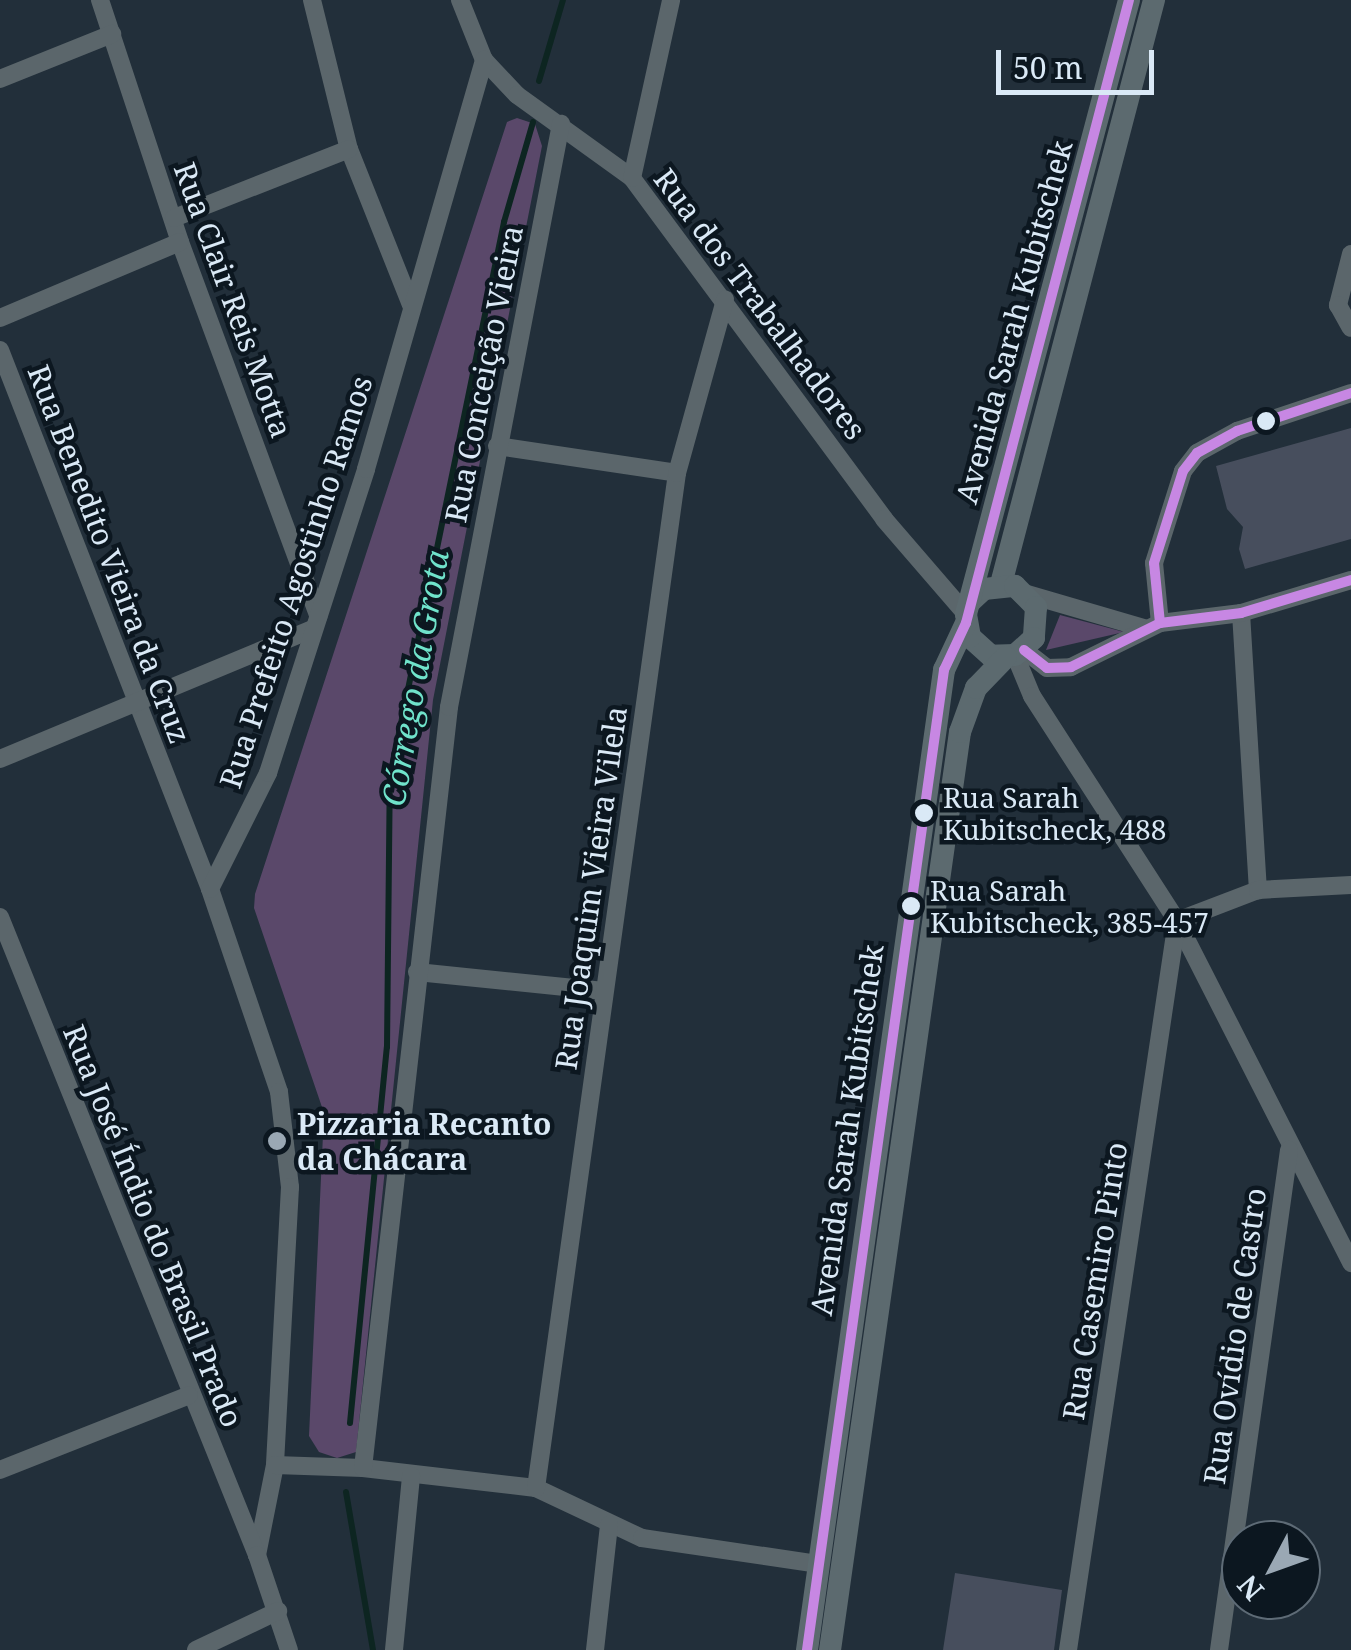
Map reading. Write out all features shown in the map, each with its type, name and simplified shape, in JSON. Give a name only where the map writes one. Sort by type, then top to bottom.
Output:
[{"type":"main road","name":"Avenida Sarah Kubitschek","points":[[1001,584],[1024,447],[1074,214],[1128,0]]},
{"type":"main road","name":"Avenida Sarah Kubitschek","points":[[807,1650],[850,1311],[944,670],[968,613],[1099,222],[1154,0]]},
{"type":"main road","points":[[1118,47],[1141,52]]},
{"type":"main road","points":[[1074,214],[1099,222]]},
{"type":"main road","points":[[1001,584],[1027,594],[1039,623],[1015,654],[979,649],[968,613],[1001,584]]},
{"type":"main road","name":"Avenida Sarah Kubitschek","points":[[830,1650],[960,732],[976,688],[1015,654]]},
{"type":"street","name":"Rua Clair Reis Motta","points":[[100,0],[180,242],[315,623]]},
{"type":"street","points":[[312,0],[349,150],[411,305]]},
{"type":"street","name":"Rua dos Trabalhadores","points":[[460,0],[484,60],[517,95],[632,178],[884,519],[968,613]]},
{"type":"street","points":[[632,178],[671,0]]},
{"type":"street","points":[[0,79],[112,34]]},
{"type":"street","name":"Rua Prefeito Agostinho Ramos","points":[[210,889],[268,773],[484,60]]},
{"type":"street","name":"Rua Conceição Vieira","points":[[363,1468],[449,707],[561,124]]},
{"type":"street","points":[[174,218],[349,150]]},
{"type":"street","points":[[0,318],[180,242]]},
{"type":"street","points":[[1351,254],[1338,306],[1351,328]]},
{"type":"street","name":"Rua Joaquim Vieira Vilela","points":[[536,1488],[678,474],[725,300]]},
{"type":"street","name":"Rua Benedito Vieira da Cruz","points":[[0,350],[210,889]]},
{"type":"street","points":[[1152,626],[1154,563],[1183,470],[1197,454],[1236,431],[1351,393]]},
{"type":"street","points":[[497,446],[678,474]]},
{"type":"street","points":[[1015,654],[1062,669],[1152,626],[1241,613],[1351,580]]},
{"type":"street","points":[[1027,594],[1152,626]]},
{"type":"street","points":[[1241,613],[1258,890]]},
{"type":"street","points":[[0,759],[138,704],[315,623]]},
{"type":"street","points":[[1015,654],[1032,696],[1177,920],[1351,1263]]},
{"type":"street","points":[[1177,920],[1258,890],[1351,885]]},
{"type":"street","points":[[210,889],[279,1092],[288,1140],[275,1466],[257,1554],[289,1650]]},
{"type":"street","name":"Rua José Índio do Brasil Prado","points":[[0,918],[189,1395],[257,1554]]},
{"type":"street","name":"Rua Casemiro Pinto","points":[[1068,1650],[1177,920]]},
{"type":"street","points":[[417,972],[604,991]]},
{"type":"street","name":"Rua Ovídio de Castro","points":[[1218,1650],[1290,1148]]},
{"type":"street","points":[[0,1470],[189,1395]]},
{"type":"street","points":[[275,1466],[363,1468],[536,1488],[642,1538],[819,1564]]},
{"type":"street","points":[[394,1650],[410,1476]]},
{"type":"street","points":[[595,1650],[609,1525]]},
{"type":"street","points":[[196,1650],[278,1611]]},
{"type":"shaded area","points":[[517,118],[535,124],[542,146],[433,700],[356,1452],[337,1458],[319,1452],[309,1436],[324,1113],[254,908],[255,894],[507,122]]},
{"type":"shaded area","points":[[1060,615],[1124,632],[1046,650]]},
{"type":"building","points":[[1351,428],[1351,539],[1245,569],[1239,549],[1243,527],[1227,509],[1216,466]]},
{"type":"building","points":[[955,1573],[1062,1590],[1054,1650],[943,1650]]},
{"type":"waterway","points":[[539,81],[563,0]]},
{"type":"waterway","name":"Córrego da Grota","points":[[350,1423],[387,1047],[390,777],[504,222],[533,122]]},
{"type":"waterway","points":[[346,1492],[373,1650]]},
{"type":"transit line","points":[[807,1650],[944,670],[966,623],[1129,0]]},
{"type":"transit line","points":[[1160,623],[1154,563],[1183,471],[1197,453],[1237,431],[1351,393]]},
{"type":"transit line","points":[[1024,650],[1047,668],[1071,667],[1160,623],[1241,613],[1351,580]]},
{"type":"place","name":"Rua Sarah Kubitscheck, 488","points":[[924,813]]},
{"type":"place","name":"Rua Sarah Kubitscheck, 385-457","points":[[911,906]]},
{"type":"place","name":"Pizzaria Recanto da Chácara","points":[[277,1141]]}]
